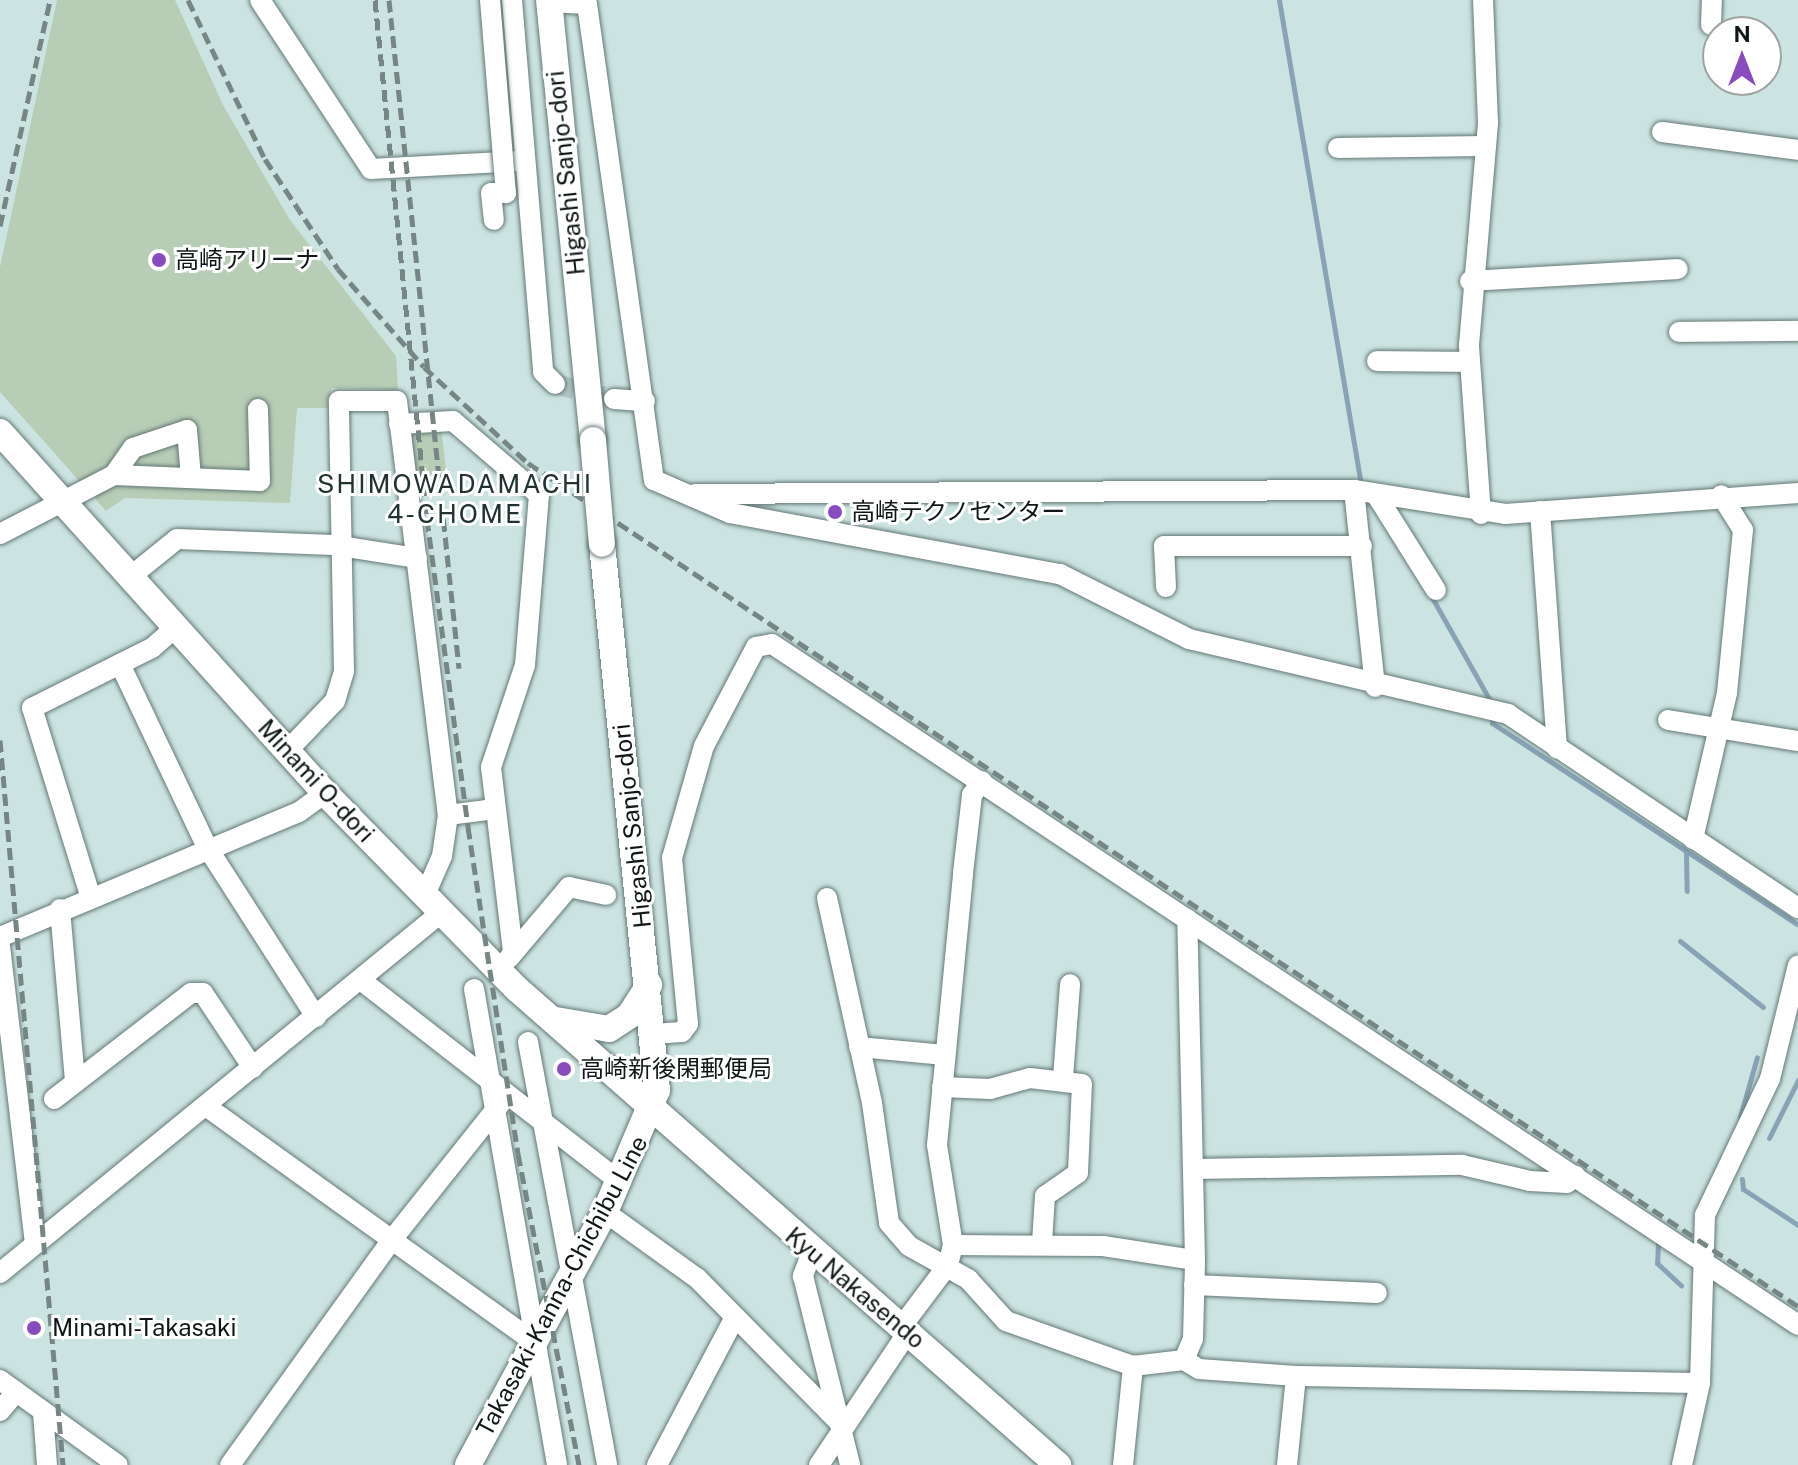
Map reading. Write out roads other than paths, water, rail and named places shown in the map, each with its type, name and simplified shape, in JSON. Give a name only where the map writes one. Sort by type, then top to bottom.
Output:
[{"type":"main road","name":"Higashi Sanjo-dori","points":[[549,1],[649,985],[654,1108]]},
{"type":"main road","name":"Minami O-dori","points":[[0,432],[325,793],[433,904],[506,961],[549,1018],[654,1108]]},
{"type":"main road","points":[[549,1018],[609,1029],[629,1016],[649,985]]},
{"type":"main road","name":"Takasaki-Kanna-Chichibu Line","points":[[468,1465],[531,1340],[605,1212],[654,1108]]},
{"type":"main road","name":"Kyu Nakasendo","points":[[654,1108],[812,1252],[905,1329],[1058,1465]]},
{"type":"street","points":[[260,0],[371,169],[526,161]]},
{"type":"street","points":[[490,0],[506,193],[491,193],[494,220]]},
{"type":"street","points":[[512,0],[543,372],[555,384]]},
{"type":"street","points":[[1481,514],[1470,362],[1470,281],[1485,146],[1483,0]]},
{"type":"street","points":[[549,1],[587,4],[654,480],[730,513],[1060,574],[1189,639],[1375,687],[1508,714],[1798,908]]},
{"type":"street","points":[[1662,132],[1798,150]]},
{"type":"street","points":[[1338,148],[1485,146]]},
{"type":"street","points":[[1470,281],[1678,269]]},
{"type":"street","points":[[1679,332],[1798,331]]},
{"type":"street","points":[[1377,361],[1470,362]]},
{"type":"street","points":[[614,399],[645,401]]},
{"type":"street","points":[[0,1273],[362,981],[433,904],[448,815],[397,401],[339,401],[348,615],[340,689],[287,751]]},
{"type":"street","points":[[114,475],[260,481],[258,409]]},
{"type":"street","points":[[399,424],[453,421],[539,495],[525,665],[491,767],[506,961]]},
{"type":"street","points":[[0,534],[65,504],[114,475],[133,448],[187,430],[191,478]]},
{"type":"street","points":[[683,495],[1354,490],[1481,514],[1721,495],[1798,493]]},
{"type":"street","points":[[1354,490],[1375,687]]},
{"type":"street","points":[[1693,839],[1721,728],[1743,530],[1721,495]]},
{"type":"street","points":[[1377,496],[1436,590]]},
{"type":"street","points":[[1540,511],[1557,748]]},
{"type":"street","points":[[130,577],[177,539],[344,547],[417,558]]},
{"type":"street","points":[[1166,587],[1164,546],[1362,546]]},
{"type":"street","points":[[90,895],[32,708],[120,664],[175,628]]},
{"type":"street","points":[[653,1034],[682,1032],[688,1024],[672,858],[704,746],[756,647],[772,644],[1798,1325]]},
{"type":"street","points":[[120,664],[207,847],[316,1017]]},
{"type":"street","points":[[1668,720],[1798,741]]},
{"type":"street","points":[[982,781],[972,795],[936,1158],[950,1255],[1006,1321],[1133,1366],[1184,1360],[1199,1369],[1296,1376],[1700,1383]]},
{"type":"street","points":[[0,937],[90,895],[299,812],[325,793]]},
{"type":"street","points":[[448,815],[495,809]]},
{"type":"street","points":[[506,961],[569,887],[606,895]]},
{"type":"street","points":[[827,898],[872,1103],[889,1223],[909,1246],[950,1255],[1042,1243],[1195,1260]]},
{"type":"street","points":[[60,909],[75,1081]]},
{"type":"street","points":[[1184,1360],[1193,1339],[1195,1260],[1187,919]]},
{"type":"street","points":[[0,946],[8,1099],[35,1243]]},
{"type":"street","points":[[1682,1465],[1700,1383],[1698,1258],[1710,1192],[1770,1079],[1798,965]]},
{"type":"street","points":[[362,981],[619,1181]]},
{"type":"street","points":[[1063,1078],[1070,984]]},
{"type":"street","points":[[474,989],[531,1340],[557,1465]]},
{"type":"street","points":[[54,1099],[191,993],[203,993],[253,1068]]},
{"type":"street","points":[[528,1042],[569,1277],[607,1465]]},
{"type":"street","points":[[859,1047],[945,1055]]},
{"type":"street","points":[[942,1087],[990,1089],[1063,1078],[1085,1091],[1078,1173],[1054,1183],[1045,1196],[1042,1243]]},
{"type":"street","points":[[230,1465],[391,1241],[507,1095]]},
{"type":"street","points":[[207,1107],[531,1340]]},
{"type":"street","points":[[1195,1169],[1462,1165],[1530,1181],[1567,1183],[1575,1176]]},
{"type":"street","points":[[605,1212],[697,1278],[842,1425]]},
{"type":"street","points":[[812,1252],[803,1276],[850,1465]]},
{"type":"street","points":[[819,1465],[950,1255]]},
{"type":"street","points":[[1194,1285],[1377,1293]]},
{"type":"street","points":[[657,1465],[735,1317]]},
{"type":"street","points":[[1123,1465],[1133,1366]]},
{"type":"street","points":[[1287,1465],[1296,1376]]},
{"type":"street","points":[[0,1411],[8,1386],[118,1465]]},
{"type":"street","points":[[43,1412],[47,1465]]},
{"type":"waterway","points":[[1279,0],[1361,484]]},
{"type":"waterway","points":[[1430,594],[1493,706]]},
{"type":"waterway","points":[[1493,716],[1492,723],[1797,924]]},
{"type":"waterway","points":[[1686,852],[1687,891]]},
{"type":"waterway","points":[[1680,941],[1763,1007]]},
{"type":"waterway","points":[[1740,1117],[1757,1057]]},
{"type":"waterway","points":[[1769,1138],[1798,1080]]},
{"type":"waterway","points":[[1742,1179],[1743,1189],[1798,1225]]},
{"type":"waterway","points":[[1658,1240],[1657,1263],[1681,1285]]},
{"type":"tunnel","points":[[555,384],[614,399]]},
{"type":"railway","points":[[0,226],[50,0]]},
{"type":"railway","points":[[188,0],[265,159],[338,269],[424,367],[528,463],[1798,1306]]},
{"type":"railway","points":[[375,0],[427,519],[468,827],[518,1154],[579,1465]]},
{"type":"railway","points":[[389,0],[459,668]]},
{"type":"railway","points":[[0,740],[63,1465]]},
{"type":"place","name":"高崎アリーナ","points":[[159,260]]},
{"type":"place","name":"高崎テクノセンター","points":[[835,512]]},
{"type":"place","name":"高崎新後閑郵便局","points":[[564,1069]]},
{"type":"place","name":"Minami-Takasaki","points":[[34,1328]]},
{"type":"district","name":"SHIMOWADAMACHI 4-CHOME","points":[[455,499]]}]
